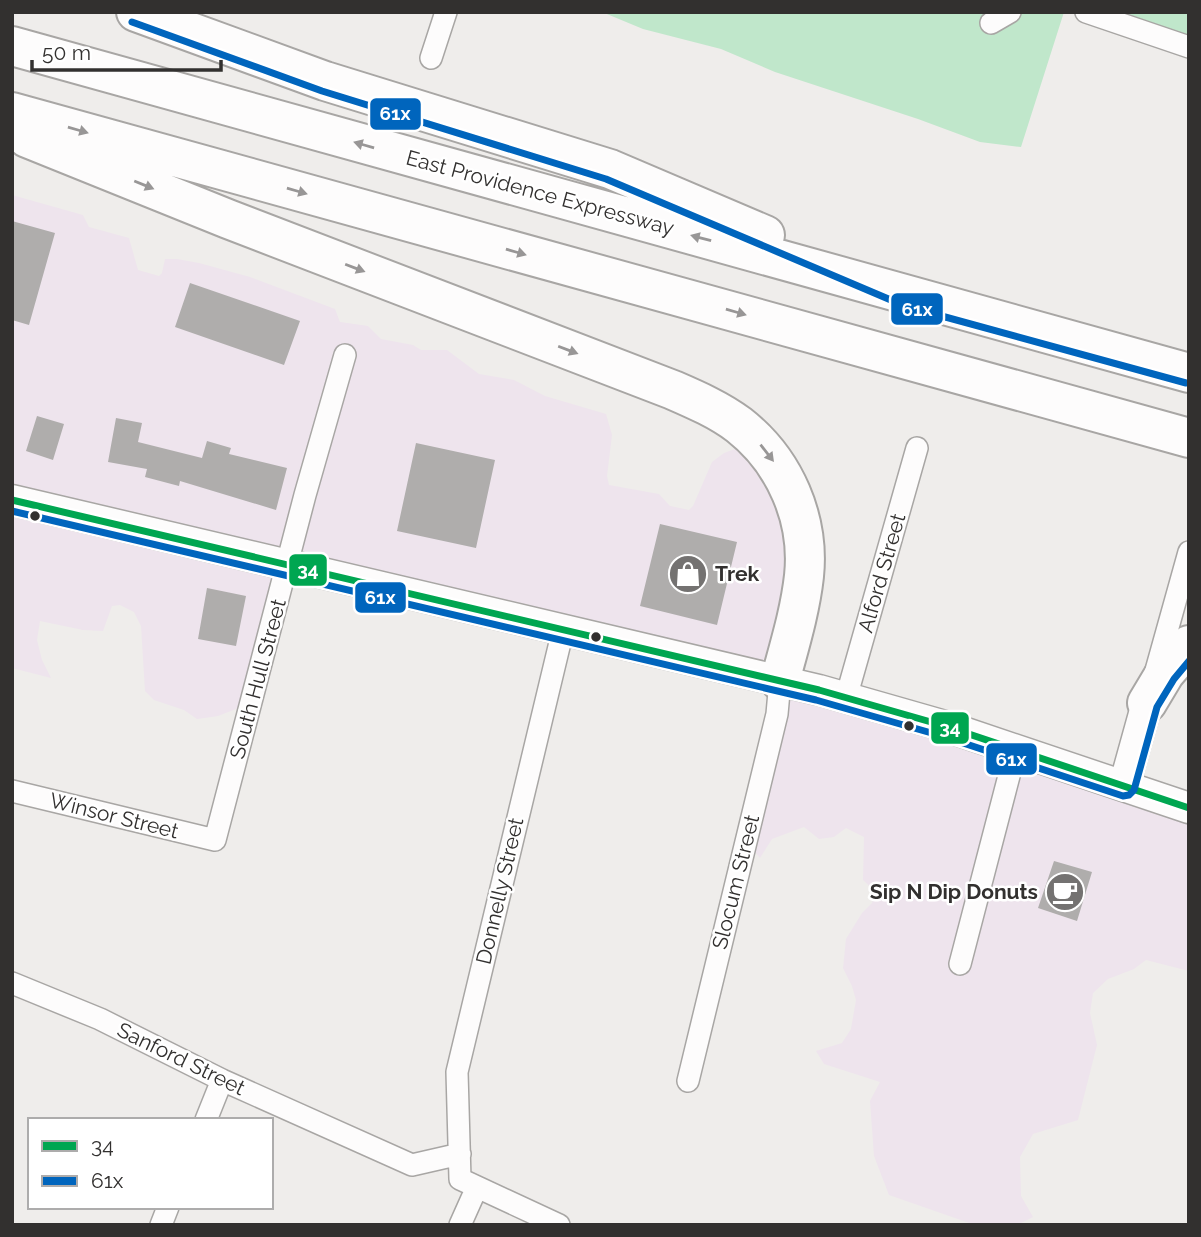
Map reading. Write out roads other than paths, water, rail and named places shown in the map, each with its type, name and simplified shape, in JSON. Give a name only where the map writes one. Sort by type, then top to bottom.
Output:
[{"type":"highway","points":[[136,12],[325,81],[610,169],[908,296]]},
{"type":"highway","name":"East Providence Expressway","points":[[12,46],[1189,373]]},
{"type":"highway","points":[[12,112],[1189,438]]},
{"type":"highway","points":[[12,132],[228,219],[673,390],[718,411],[739,425],[755,439],[782,474],[795,504],[803,536],[805,555],[800,597],[780,681]]},
{"type":"highway","points":[[1147,703],[1165,673],[1189,645]]},
{"type":"main road","points":[[12,500],[846,698],[1016,749],[1189,807]]},
{"type":"main road","points":[[1124,786],[1147,703]]},
{"type":"street","points":[[431,58],[446,12]]},
{"type":"street","points":[[1086,12],[1189,47]]},
{"type":"street","name":"South Hull Street","points":[[215,840],[305,495],[345,355]]},
{"type":"street","name":"Alford Street","points":[[846,698],[918,448]]},
{"type":"street","points":[[1147,703],[1189,552]]},
{"type":"street","name":"Donnelly Street","points":[[460,1154],[457,1072],[563,630]]},
{"type":"street","name":"Slocum Street","points":[[688,1081],[777,713],[780,681]]},
{"type":"street","points":[[960,964],[1016,749]]},
{"type":"street","name":"Winsor Street","points":[[12,791],[215,840]]},
{"type":"street","name":"Sanford Street","points":[[12,983],[100,1019],[222,1080],[412,1165],[460,1154]]},
{"type":"street","points":[[206,1118],[222,1080]]},
{"type":"street","points":[[460,1154],[460,1180],[559,1225]]},
{"type":"street","points":[[460,1225],[477,1187]]},
{"type":"place","name":"Trek","points":[[688,574]]},
{"type":"place","name":"Sip N Dip Donuts","points":[[1065,892]]}]
